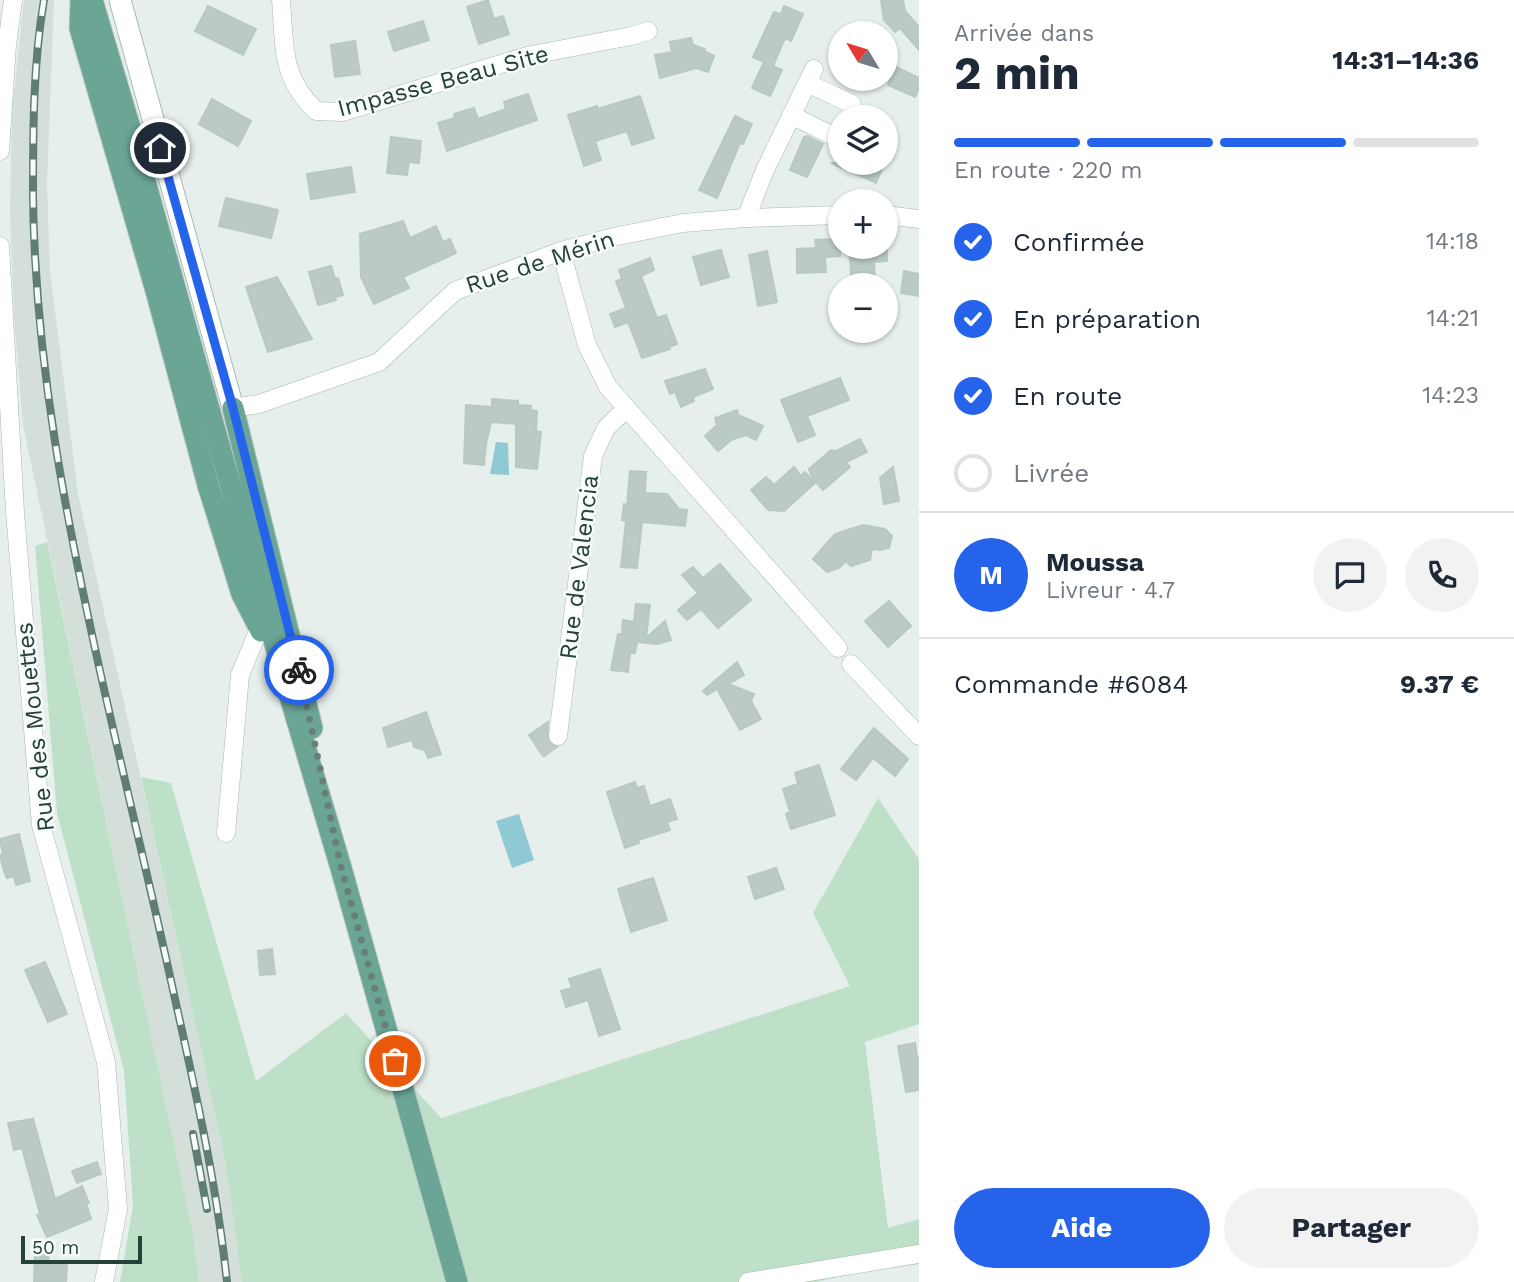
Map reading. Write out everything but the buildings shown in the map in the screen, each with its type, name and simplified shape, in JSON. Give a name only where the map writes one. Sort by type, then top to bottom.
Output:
[{"type":"main road","points":[[81,0],[80,28],[208,485],[242,594],[286,683]]},
{"type":"main road","points":[[92,0],[457,1282]]},
{"type":"main road","points":[[120,0],[233,408],[305,693],[341,867]]},
{"type":"street","points":[[0,151],[7,44],[13,0]]},
{"type":"street","name":"Impasse Beau Site","points":[[281,0],[288,73],[300,96],[316,111],[343,112],[527,56],[648,31]]},
{"type":"street","points":[[746,218],[760,181],[810,76],[852,104]]},
{"type":"street","points":[[791,116],[828,134]]},
{"type":"street","name":"Rue de Mérin","points":[[233,408],[260,404],[379,362],[455,291],[561,251],[683,223],[828,215]]},
{"type":"street","points":[[898,216],[919,219]]},
{"type":"street","name":"Rue des Mouettes","points":[[0,246],[7,474],[41,825],[106,1062],[118,1209],[104,1282]]},
{"type":"street","points":[[561,251],[587,345],[603,377],[626,409],[838,648]]},
{"type":"street","name":"Rue de Valencia","points":[[558,736],[593,456],[606,428],[626,409]]},
{"type":"street","points":[[226,833],[240,674],[260,627]]},
{"type":"street","points":[[851,664],[919,736]]},
{"type":"street","points":[[748,1282],[919,1254]]},
{"type":"shaded area","points":[[24,0],[54,0],[47,184],[50,271],[78,494],[225,1160],[242,1282],[199,1282],[193,1233],[23,425],[14,317],[10,213],[12,112]]},
{"type":"green space","points":[[47,542],[193,1233],[199,1282],[120,1282],[133,1206],[124,1071],[57,813],[35,546]]},
{"type":"green space","points":[[141,777],[171,783],[256,1081],[346,1013],[441,1118],[850,986],[813,913],[878,798],[919,859],[919,1024],[865,1042],[888,1228],[919,1219],[919,1258],[816,1282],[242,1282],[225,1160]]},
{"type":"water","points":[[496,442],[508,443],[509,475],[490,474]]},
{"type":"water","points":[[519,814],[534,860],[512,868],[496,821]]},
{"type":"tunnel","points":[[539,750],[558,736]]},
{"type":"railway","points":[[44,0],[36,73],[33,196],[35,258],[46,380],[65,500],[89,620],[198,1105],[218,1211],[227,1282]]},
{"type":"railway","points":[[193,1134],[207,1209]]},
{"type":"way so far","points":[[299,670],[341,867],[395,1061]]},
{"type":"route","points":[[160,148],[233,408],[299,670]]}]
